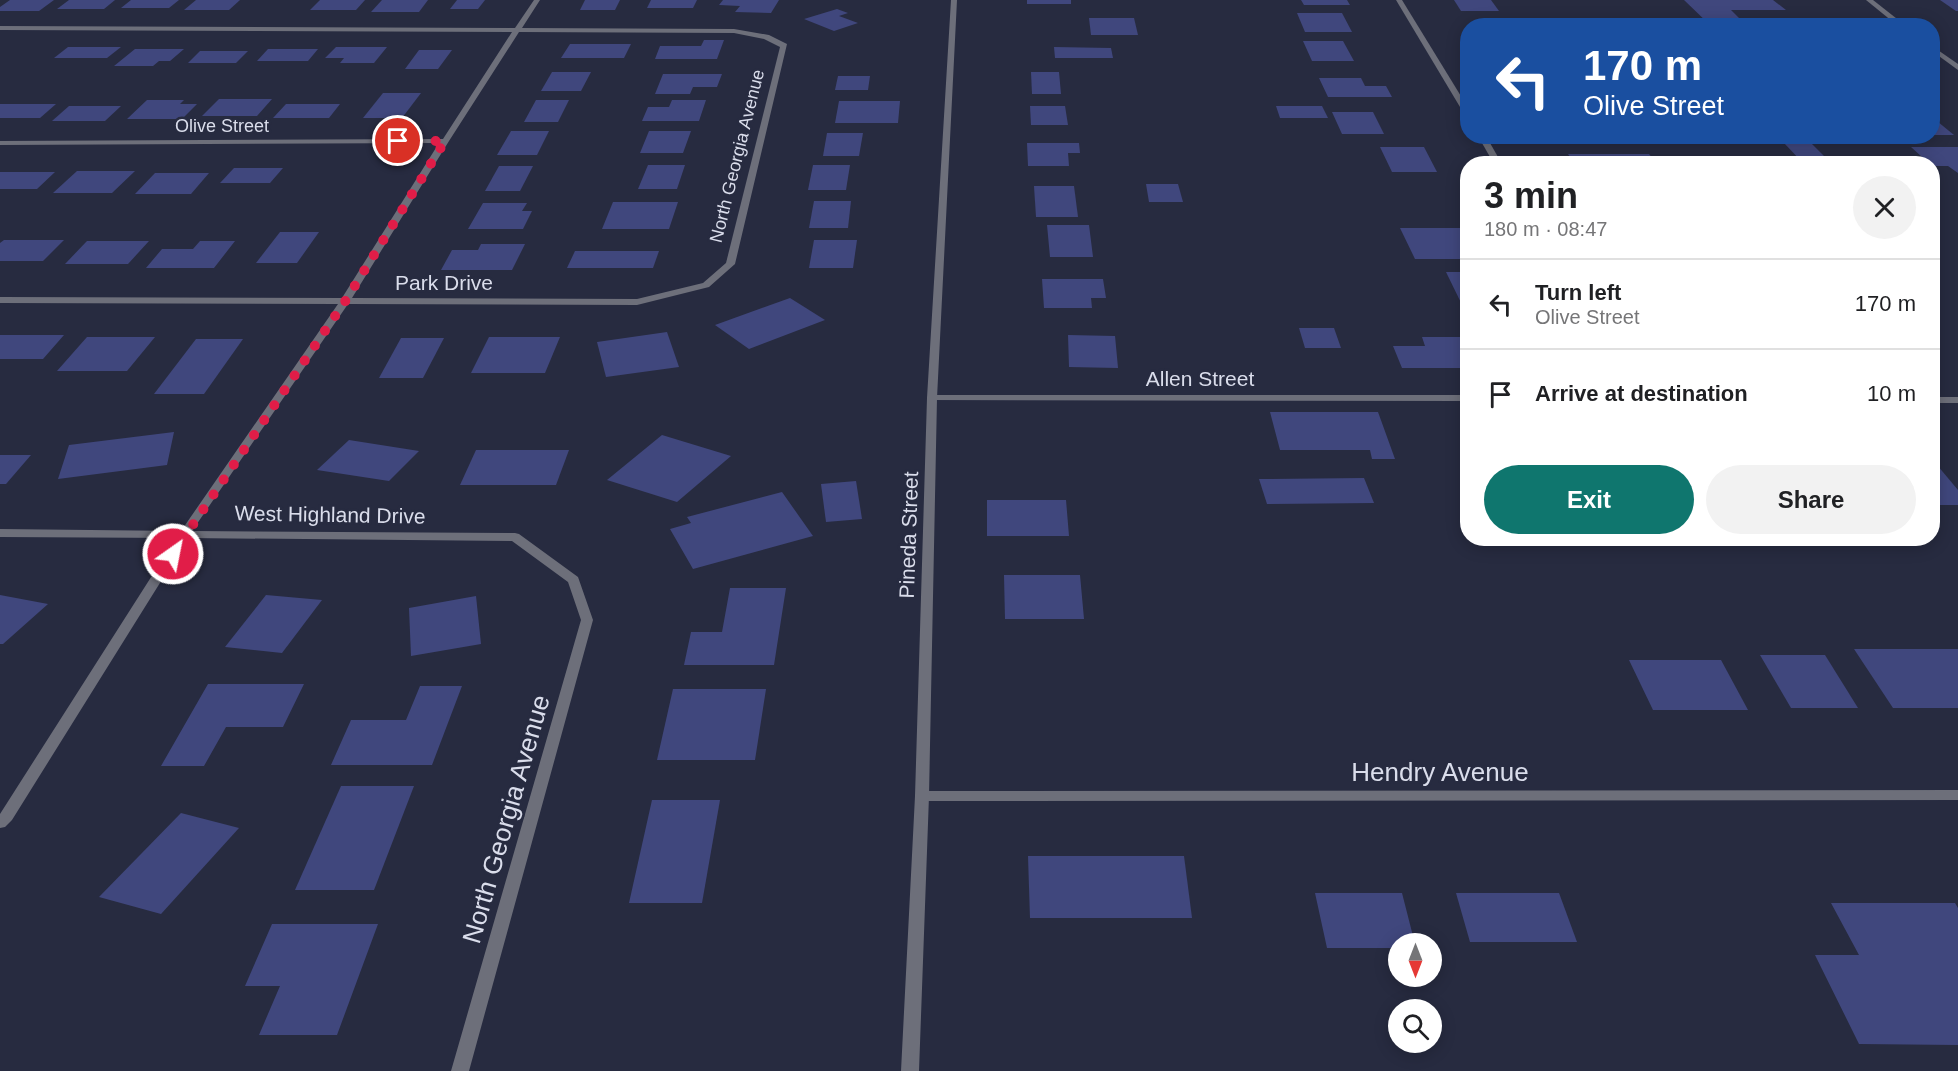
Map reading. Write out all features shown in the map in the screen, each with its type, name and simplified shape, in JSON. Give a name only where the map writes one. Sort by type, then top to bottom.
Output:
[{"type":"street","points":[[0,823],[7,816],[185,533],[346,300],[445,141],[537,0]]},
{"type":"street","name":"Pineda Street","points":[[910,1071],[922,796],[932,398],[954,0]]},
{"type":"street","points":[[1399,0],[1460,100]]},
{"type":"street","points":[[1869,0],[1893,18]]},
{"type":"street","points":[[0,28],[517,29]]},
{"type":"street","name":"North Georgia Avenue","points":[[517,29],[734,31],[766,37],[784,46],[730,264],[706,285]]},
{"type":"street","points":[[1940,54],[1958,68]]},
{"type":"street","name":"Olive Street","points":[[0,143],[445,141]]},
{"type":"street","name":"Park Drive","points":[[0,300],[637,302],[706,285]]},
{"type":"street","name":"Allen Street","points":[[932,398],[1460,398]]},
{"type":"street","points":[[1940,400],[1958,400]]},
{"type":"street","name":"West Highland Drive","points":[[0,533],[515,537],[574,580]]},
{"type":"street","name":"North Georgia Avenue","points":[[460,1071],[587,620],[574,580]]},
{"type":"street","name":"Hendry Avenue","points":[[922,796],[1958,795]]},
{"type":"building","points":[[10,0],[54,0],[39,11],[0,11],[0,7]]},
{"type":"building","points":[[69,0],[115,0],[104,9],[57,9]]},
{"type":"building","points":[[131,0],[179,0],[169,8],[121,8]]},
{"type":"building","points":[[196,0],[240,0],[229,10],[184,10]]},
{"type":"building","points":[[320,0],[365,0],[356,10],[310,10]]},
{"type":"building","points":[[382,0],[428,0],[419,12],[371,12]]},
{"type":"building","points":[[457,0],[485,0],[478,9],[450,9]]},
{"type":"building","points":[[585,0],[620,0],[615,10],[580,10]]},
{"type":"building","points":[[651,0],[697,0],[693,8],[647,8]]},
{"type":"building","points":[[723,0],[779,0],[771,13],[735,12],[740,6],[719,5]]},
{"type":"building","points":[[1027,0],[1071,0],[1071,4],[1027,4]]},
{"type":"building","points":[[1301,0],[1347,0],[1350,5],[1304,5]]},
{"type":"building","points":[[1454,0],[1491,0],[1499,11],[1461,11]]},
{"type":"building","points":[[1684,0],[1773,0],[1786,10],[1731,10],[1739,18],[1703,18]]},
{"type":"building","points":[[1940,0],[1958,0],[1958,11],[1956,11]]},
{"type":"building","points":[[837,9],[848,13],[839,16],[858,23],[834,31],[804,19]]},
{"type":"building","points":[[1297,13],[1342,13],[1352,32],[1305,32]]},
{"type":"building","points":[[1089,18],[1134,18],[1138,35],[1091,35]]},
{"type":"building","points":[[704,40],[724,40],[717,59],[655,59],[660,46],[701,46]]},
{"type":"building","points":[[1303,41],[1343,41],[1354,61],[1312,61]]},
{"type":"building","points":[[570,44],[631,44],[624,58],[561,58]]},
{"type":"building","points":[[68,47],[121,47],[107,58],[54,58]]},
{"type":"building","points":[[336,47],[387,47],[374,63],[340,63],[344,58],[325,58]]},
{"type":"building","points":[[1054,47],[1111,48],[1113,58],[1055,58]]},
{"type":"building","points":[[135,49],[184,49],[170,61],[159,61],[153,66],[114,66]]},
{"type":"building","points":[[268,49],[318,49],[308,61],[257,61]]},
{"type":"building","points":[[419,50],[452,50],[438,69],[405,69]]},
{"type":"building","points":[[200,51],[248,51],[236,63],[188,63]]},
{"type":"building","points":[[552,72],[591,72],[581,91],[541,91]]},
{"type":"building","points":[[1031,72],[1059,72],[1061,94],[1032,94]]},
{"type":"building","points":[[663,74],[722,74],[717,87],[693,87],[690,94],[655,94]]},
{"type":"building","points":[[838,76],[870,76],[868,90],[835,90]]},
{"type":"building","points":[[1319,78],[1361,78],[1365,86],[1386,86],[1392,97],[1328,97]]},
{"type":"building","points":[[383,93],[421,93],[402,118],[363,118]]},
{"type":"building","points":[[219,99],[272,99],[257,116],[202,116]]},
{"type":"building","points":[[147,100],[184,100],[180,104],[197,104],[182,119],[127,119]]},
{"type":"building","points":[[536,100],[569,100],[558,122],[524,122]]},
{"type":"building","points":[[672,100],[706,100],[699,121],[642,121],[648,107],[669,107]]},
{"type":"building","points":[[839,101],[900,101],[898,123],[835,123]]},
{"type":"building","points":[[0,104],[56,104],[40,118],[0,118]]},
{"type":"building","points":[[286,104],[340,104],[329,118],[273,118]]},
{"type":"building","points":[[69,106],[121,106],[105,121],[52,121]]},
{"type":"building","points":[[1030,106],[1065,106],[1068,125],[1031,125]]},
{"type":"building","points":[[1276,106],[1322,106],[1328,118],[1280,118]]},
{"type":"building","points":[[1332,112],[1373,112],[1384,134],[1342,134]]},
{"type":"building","points":[[1940,124],[1954,135],[1940,135]]},
{"type":"building","points":[[511,131],[549,131],[537,155],[497,155]]},
{"type":"building","points":[[649,131],[691,131],[683,153],[640,153]]},
{"type":"building","points":[[827,133],[863,133],[859,156],[823,156]]},
{"type":"building","points":[[1027,143],[1079,143],[1080,153],[1068,153],[1069,166],[1028,166]]},
{"type":"building","points":[[1785,144],[1812,144],[1824,156],[1796,156]]},
{"type":"building","points":[[1380,147],[1424,147],[1437,172],[1392,172]]},
{"type":"building","points":[[1911,147],[1958,147],[1958,173],[1948,166],[1940,166],[1940,156],[1921,156]]},
{"type":"building","points":[[1568,154],[1649,154],[1651,156],[1569,156]]},
{"type":"building","points":[[648,165],[685,165],[677,189],[638,189]]},
{"type":"building","points":[[813,165],[850,165],[846,190],[808,190]]},
{"type":"building","points":[[499,166],[533,166],[520,191],[485,191]]},
{"type":"building","points":[[234,168],[283,168],[270,183],[220,183]]},
{"type":"building","points":[[77,171],[135,171],[112,193],[53,193]]},
{"type":"building","points":[[0,172],[55,172],[37,189],[0,189]]},
{"type":"building","points":[[155,173],[209,173],[191,194],[135,194]]},
{"type":"building","points":[[1146,184],[1178,184],[1183,202],[1149,202]]},
{"type":"building","points":[[1034,186],[1074,186],[1078,217],[1036,217]]},
{"type":"building","points":[[814,201],[851,201],[848,228],[809,228]]},
{"type":"building","points":[[613,202],[678,202],[669,229],[602,229]]},
{"type":"building","points":[[483,203],[527,203],[522,211],[532,211],[523,229],[468,229]]},
{"type":"building","points":[[1047,225],[1089,225],[1093,257],[1050,257]]},
{"type":"building","points":[[1400,228],[1460,228],[1460,259],[1415,259]]},
{"type":"building","points":[[280,232],[319,232],[297,263],[256,263]]},
{"type":"building","points":[[4,240],[64,240],[43,261],[0,261],[0,243]]},
{"type":"building","points":[[814,240],[857,240],[853,268],[809,268]]},
{"type":"building","points":[[87,241],[149,241],[128,264],[65,264]]},
{"type":"building","points":[[200,241],[235,241],[214,268],[146,268],[162,249],[193,249]]},
{"type":"building","points":[[481,244],[525,244],[512,270],[441,270],[452,250],[478,250]]},
{"type":"building","points":[[575,251],[659,251],[653,268],[567,268]]},
{"type":"building","points":[[1446,272],[1460,272],[1460,301]]},
{"type":"building","points":[[1042,279],[1103,279],[1106,298],[1091,298],[1092,308],[1044,308]]},
{"type":"building","points":[[790,298],[825,320],[749,349],[715,325]]},
{"type":"building","points":[[1299,328],[1334,328],[1341,348],[1305,348]]},
{"type":"building","points":[[667,332],[679,367],[606,377],[597,342]]},
{"type":"building","points":[[0,335],[64,335],[43,359],[0,359]]},
{"type":"building","points":[[1068,335],[1115,336],[1118,368],[1069,367]]},
{"type":"building","points":[[87,337],[155,337],[127,371],[57,371]]},
{"type":"building","points":[[489,337],[560,337],[545,373],[471,373]]},
{"type":"building","points":[[1422,337],[1460,337],[1460,368],[1402,368],[1393,346],[1425,346]]},
{"type":"building","points":[[401,338],[444,338],[423,378],[379,378]]},
{"type":"building","points":[[196,339],[243,339],[204,394],[154,394]]},
{"type":"building","points":[[1270,412],[1378,412],[1395,459],[1372,459],[1370,450],[1280,450]]},
{"type":"building","points":[[174,432],[167,465],[58,479],[69,445]]},
{"type":"building","points":[[662,435],[731,456],[677,502],[607,480]]},
{"type":"building","points":[[349,440],[419,451],[389,481],[317,470]]},
{"type":"building","points":[[476,450],[569,450],[556,485],[460,485]]},
{"type":"building","points":[[0,455],[31,455],[6,484],[0,484]]},
{"type":"building","points":[[1940,469],[1958,490],[1958,505],[1940,505]]},
{"type":"building","points":[[1364,478],[1374,503],[1267,504],[1259,479]]},
{"type":"building","points":[[856,481],[862,519],[826,522],[821,484]]},
{"type":"building","points":[[782,492],[813,536],[693,569],[670,529],[691,523],[687,517]]},
{"type":"building","points":[[987,500],[1066,500],[1069,536],[987,536]]},
{"type":"building","points":[[1004,575],[1080,575],[1084,619],[1005,619]]},
{"type":"building","points":[[730,588],[786,588],[774,665],[684,665],[691,632],[722,632]]},
{"type":"building","points":[[0,595],[48,604],[3,644],[0,644]]},
{"type":"building","points":[[266,595],[322,600],[282,653],[225,647]]},
{"type":"building","points":[[476,596],[481,644],[411,656],[409,608]]},
{"type":"building","points":[[1854,649],[1958,649],[1958,708],[1893,708]]},
{"type":"building","points":[[1760,655],[1825,655],[1858,708],[1791,708]]},
{"type":"building","points":[[1629,660],[1721,660],[1748,710],[1653,710]]},
{"type":"building","points":[[208,684],[304,684],[283,727],[226,727],[204,766],[161,766]]},
{"type":"building","points":[[420,686],[462,686],[432,765],[331,765],[351,720],[406,720]]},
{"type":"building","points":[[673,689],[766,689],[755,760],[657,760]]},
{"type":"building","points":[[341,786],[414,786],[374,890],[295,890]]},
{"type":"building","points":[[652,800],[720,800],[702,903],[629,903]]},
{"type":"building","points":[[181,813],[239,828],[161,914],[99,897]]},
{"type":"building","points":[[1028,856],[1184,856],[1192,918],[1030,918]]},
{"type":"building","points":[[1315,893],[1402,893],[1412,933],[1388,933],[1388,948],[1327,948]]},
{"type":"building","points":[[1456,893],[1559,893],[1577,942],[1470,942]]},
{"type":"building","points":[[1831,903],[1955,903],[1958,908],[1958,1045],[1859,1044],[1815,955],[1859,955]]},
{"type":"building","points":[[272,924],[378,924],[337,1035],[259,1035],[280,986],[245,986]]},
{"type":"route","points":[[173,554],[185,533],[346,300],[445,141],[398,141]]}]
